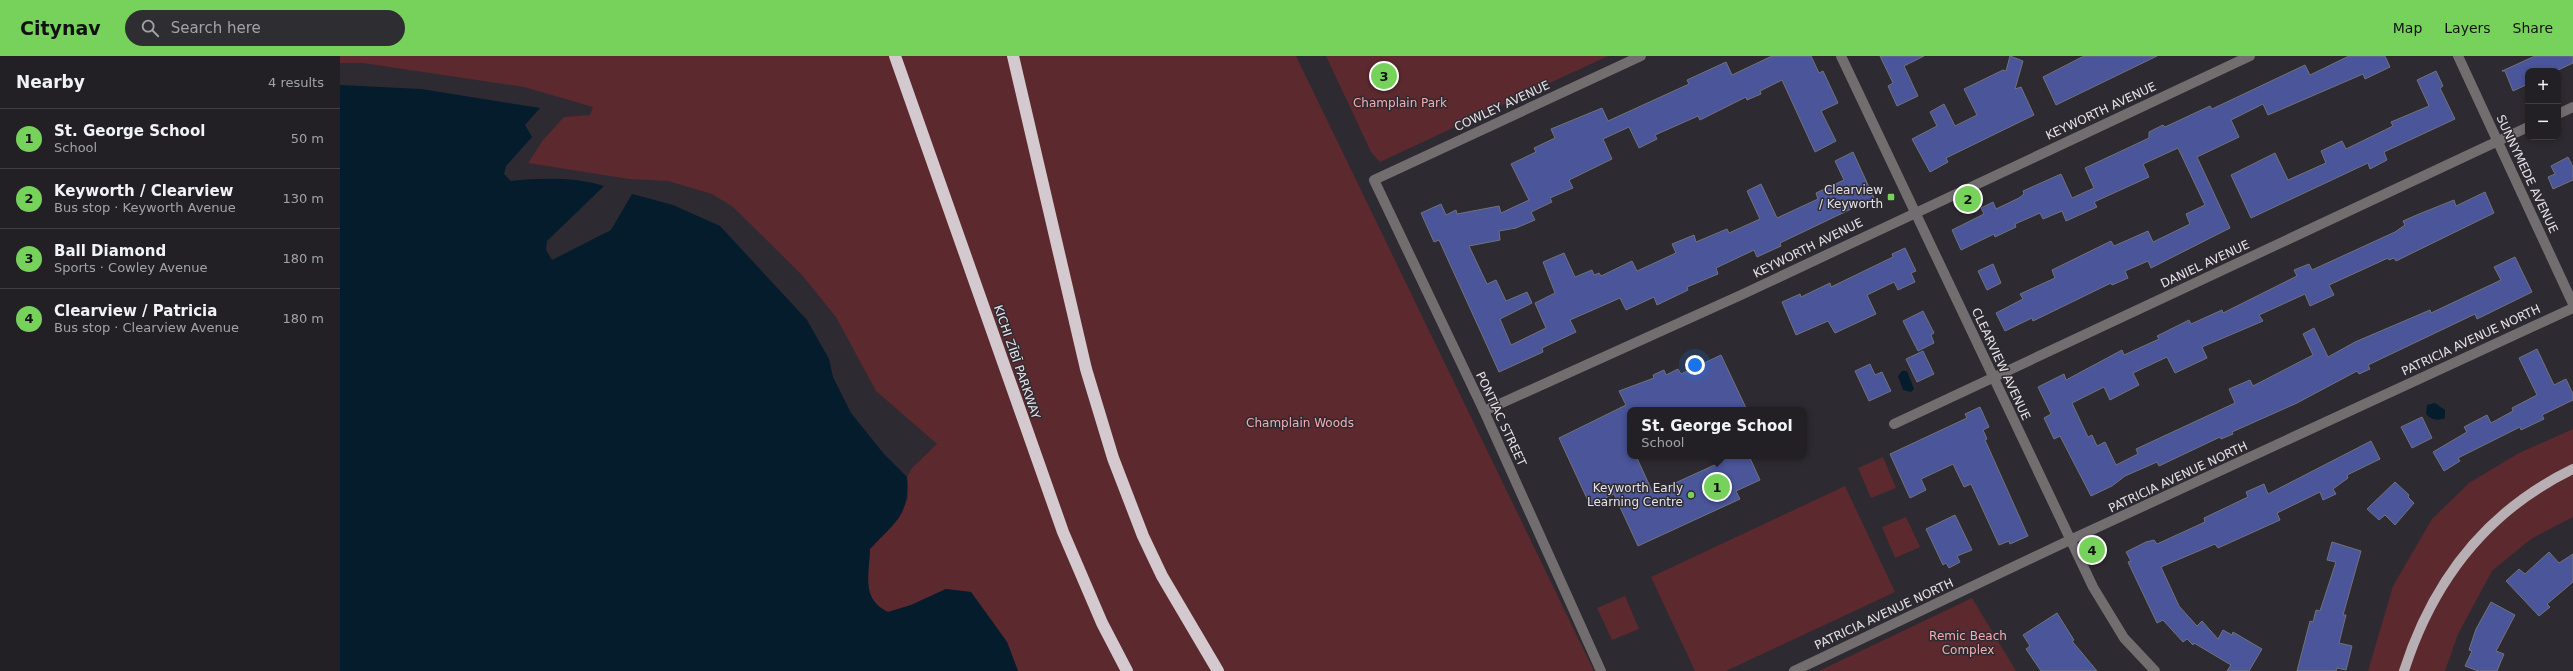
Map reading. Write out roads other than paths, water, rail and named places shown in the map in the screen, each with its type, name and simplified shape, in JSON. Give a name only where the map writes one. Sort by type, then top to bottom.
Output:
[{"type":"highway","name":"KICHI ZĪBĪ PARKWAY","points":[[895,56],[1063,532],[1099,616],[1127,671]]},
{"type":"highway","points":[[1013,56],[1086,369],[1113,458],[1143,536],[1162,576],[1218,671]]},
{"type":"main road","points":[[2404,671],[2429,607],[2442,584],[2463,555],[2512,506],[2573,469]]},
{"type":"street","name":"COWLEY AVENUE","points":[[1374,180],[1641,56]]},
{"type":"street","name":"CLEARVIEW AVENUE","points":[[1841,56],[2093,588],[2113,622],[2136,652],[2155,671]]},
{"type":"street","name":"KEYWORTH AVENUE","points":[[1484,411],[1734,298],[1914,212],[2250,56]]},
{"type":"street","name":"SUNNYMEDE AVENUE","points":[[2458,56],[2573,304]]},
{"type":"street","points":[[2561,113],[2573,107]]},
{"type":"street","name":"DANIEL AVENUE","points":[[1894,424],[2525,129]]},
{"type":"street","name":"PONTIAC STREET","points":[[1374,180],[1484,411],[1601,671]]},
{"type":"street","name":"PATRICIA AVENUE NORTH","points":[[1794,671],[2070,540],[2573,308]]},
{"type":"water","points":[[340,85],[421,89],[540,108],[525,125],[532,137],[506,166],[504,174],[511,181],[558,179],[581,181],[604,186],[547,241],[546,250],[552,260],[611,230],[632,194],[673,205],[720,226],[807,320],[829,359],[833,377],[851,413],[884,454],[907,477],[906,501],[899,518],[870,549],[868,585],[874,600],[879,607],[888,612],[911,605],[946,589],[971,592],[1007,642],[1018,671],[340,671]]},
{"type":"water","points":[[1902,371],[1907,371],[1914,389],[1911,392],[1903,390],[1898,376]]},
{"type":"water","points":[[2435,403],[2445,410],[2445,418],[2430,418],[2426,414],[2427,405]]},
{"type":"place","name":"Ball Diamond","points":[[1384,76]]},
{"type":"place","name":"Clearview / Keyworth","points":[[1891,197]]},
{"type":"place","name":"Keyworth / Clearview","points":[[1968,199]]},
{"type":"place","name":"St. George School","points":[[1717,487]]},
{"type":"place","name":"Keyworth Early Learning Centre","points":[[1691,495]]},
{"type":"place","name":"Clearview / Patricia","points":[[2092,550]]},
{"type":"park label","name":"Champlain Park","points":[[1400,103]]},
{"type":"park label","name":"Champlain Woods","points":[[1300,423]]},
{"type":"park label","name":"Remic Beach Complex","points":[[1968,643]]}]
